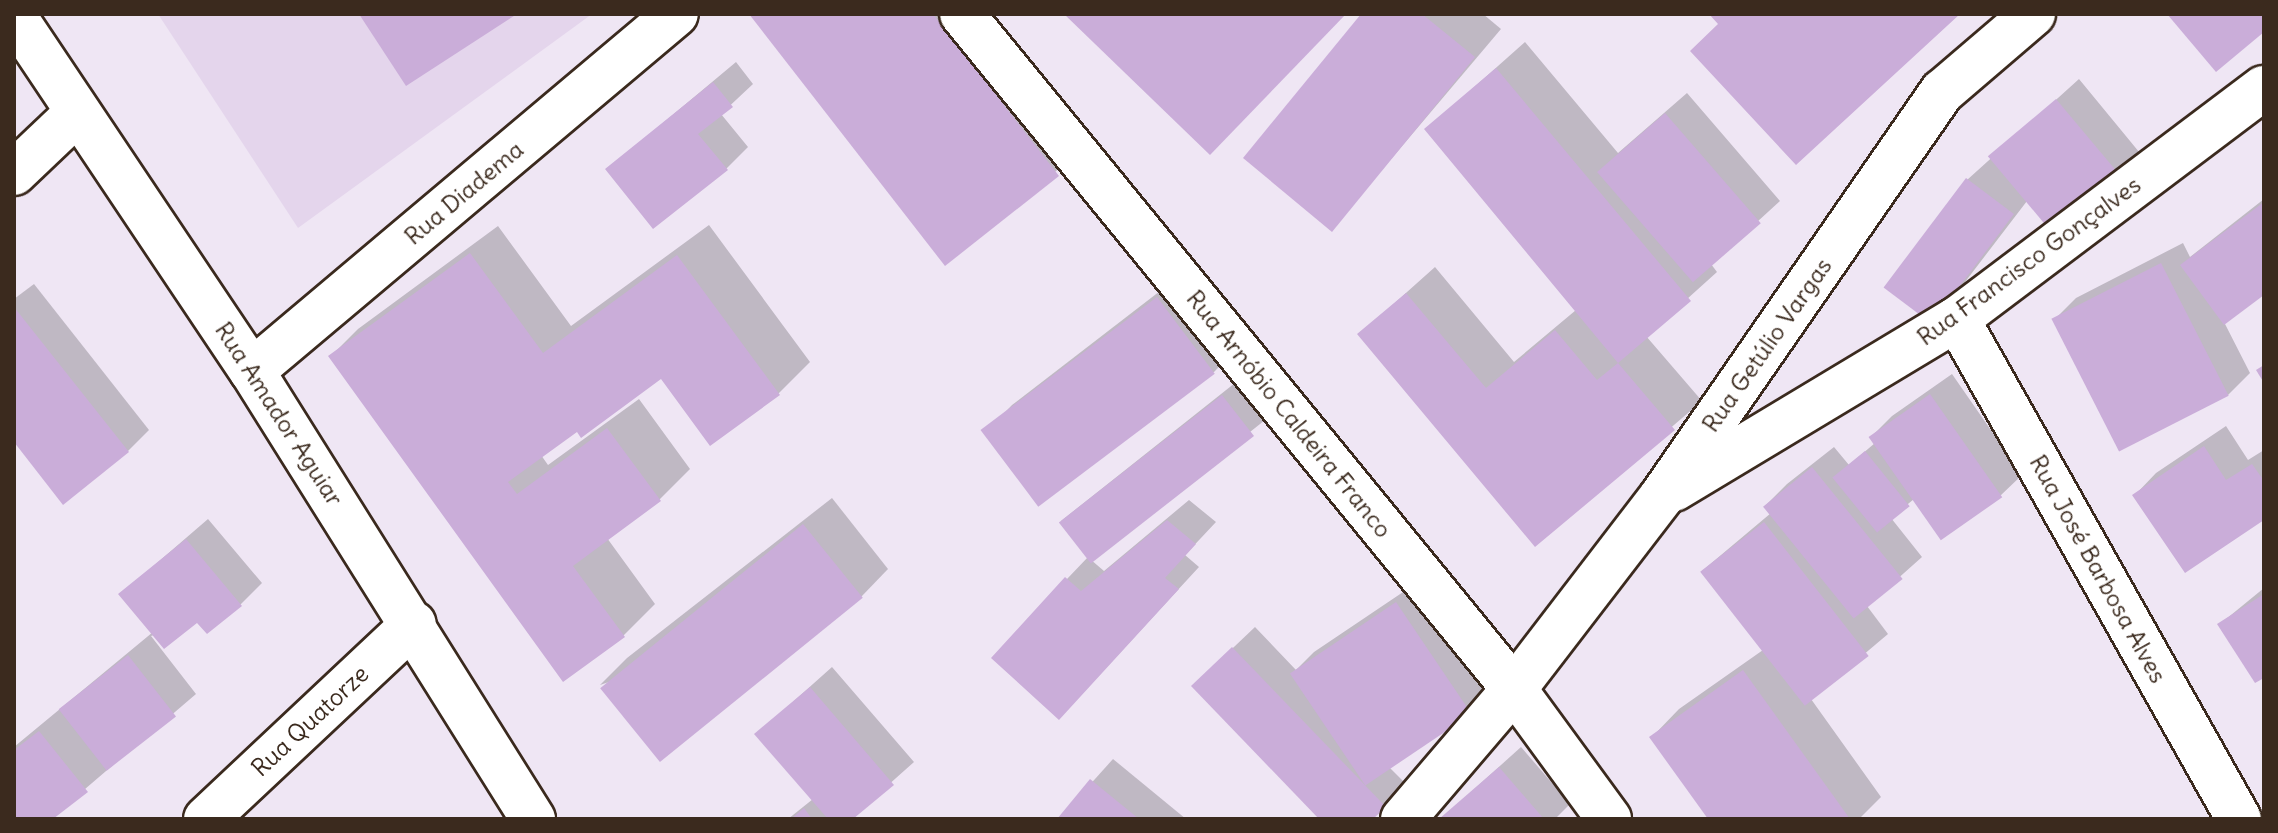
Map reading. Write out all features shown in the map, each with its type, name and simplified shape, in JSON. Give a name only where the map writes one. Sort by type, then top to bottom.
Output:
[{"type":"street","name":"Rua Diadema","points":[[252,371],[676,14]]},
{"type":"street","name":"Rua Arnóbio Caldeira Franco","points":[[962,14],[1514,689],[1609,819]]},
{"type":"street","name":"Rua Getúlio Vargas","points":[[1403,819],[1514,689],[1662,496],[1942,92],[2033,14]]},
{"type":"street","name":"Rua Amador Aguiar","points":[[14,16],[252,371],[414,624],[533,819]]},
{"type":"street","name":"Rua Francisco Gonçalves","points":[[1662,496],[1957,319],[2264,88]]},
{"type":"street","points":[[14,173],[77,113]]},
{"type":"street","name":"Rua José Barbosa Alves","points":[[1957,319],[2239,819]]},
{"type":"street","name":"Rua Quatorze","points":[[206,819],[414,624]]},
{"type":"shaded area","points":[[158,14],[592,14],[298,228]]},
{"type":"building","points":[[359,14],[517,14],[406,86]]},
{"type":"building","points":[[749,14],[933,14],[1059,176],[945,266]]},
{"type":"building","points":[[1064,14],[1346,14],[1210,155]]},
{"type":"building","points":[[1361,14],[1422,14],[1475,57],[1332,232],[1243,158]]},
{"type":"building","points":[[1709,14],[1960,14],[1796,165],[1690,51],[1718,24]]},
{"type":"building","points":[[2167,14],[2264,14],[2264,32],[2216,72]]},
{"type":"building","points":[[1496,68],[1691,301],[1618,363],[1424,129]]},
{"type":"building","points":[[713,82],[733,107],[698,134],[728,170],[653,229],[605,169]]},
{"type":"building","points":[[2056,99],[2125,181],[2057,238],[1988,156]]},
{"type":"building","points":[[1665,113],[1761,223],[1693,282],[1597,172]]},
{"type":"building","points":[[1966,178],[2014,214],[1931,324],[1884,287]]},
{"type":"building","points":[[2264,202],[2264,295],[2224,325],[2180,265]]},
{"type":"building","points":[[470,253],[543,353],[677,255],[780,395],[710,446],[661,379],[581,438],[577,432],[508,482],[517,494],[607,428],[661,501],[573,566],[625,637],[563,682],[328,356]]},
{"type":"building","points":[[2161,263],[2229,396],[2119,452],[2051,319]]},
{"type":"building","points":[[1406,293],[1486,388],[1555,330],[1597,380],[1618,363],[1675,430],[1535,547],[1357,334]]},
{"type":"building","points":[[1157,297],[1215,374],[1038,507],[981,430]]},
{"type":"building","points":[[14,307],[129,452],[63,505],[14,442]]},
{"type":"building","points":[[2264,365],[2264,383],[2256,370]]},
{"type":"building","points":[[1930,394],[2002,497],[1941,540],[1869,437]]},
{"type":"building","points":[[1222,395],[1254,436],[1091,563],[1059,522]]},
{"type":"building","points":[[2204,446],[2226,480],[2252,464],[2264,481],[2264,520],[2185,573],[2132,495]]},
{"type":"building","points":[[1865,451],[1910,506],[1877,533],[1832,477]]},
{"type":"building","points":[[1812,467],[1903,579],[1854,619],[1763,507]]},
{"type":"building","points":[[1167,520],[1196,544],[1165,578],[1179,589],[1059,720],[991,658],[1065,577],[1081,591]]},
{"type":"building","points":[[1764,522],[1869,656],[1805,706],[1700,572]]},
{"type":"building","points":[[803,524],[863,598],[660,762],[600,688]]},
{"type":"building","points":[[186,539],[242,606],[207,634],[197,623],[164,649],[118,594]]},
{"type":"building","points":[[2264,594],[2264,678],[2255,683],[2217,624]]},
{"type":"building","points":[[1396,602],[1471,714],[1365,785],[1290,674]]},
{"type":"building","points":[[1232,647],[1386,807],[1373,819],[1319,819],[1191,686]]},
{"type":"building","points":[[128,655],[176,716],[107,771],[59,709]]},
{"type":"building","points":[[1743,670],[1850,819],[1708,819],[1649,737]]},
{"type":"building","points":[[810,687],[894,785],[853,819],[828,819],[754,734]]},
{"type":"building","points":[[39,731],[88,792],[53,819],[14,819],[14,750]]},
{"type":"building","points":[[1499,767],[1544,819],[1439,819]]},
{"type":"building","points":[[1090,779],[1139,819],[1057,819]]},
{"type":"building","points":[[804,808],[812,819],[791,819]]}]
